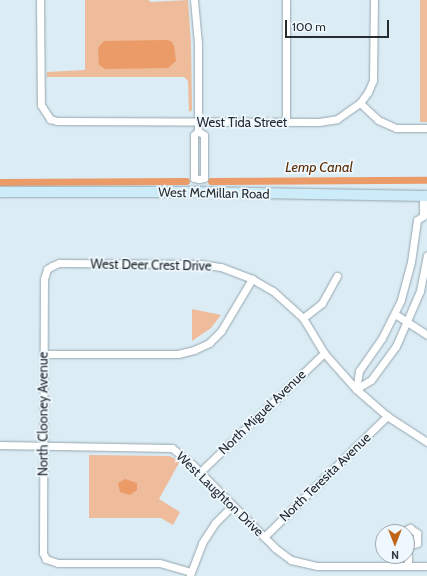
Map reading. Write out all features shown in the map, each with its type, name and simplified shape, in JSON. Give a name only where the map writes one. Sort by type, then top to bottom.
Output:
[{"type":"main road","name":"West McMillan Road","points":[[0,192],[199,192],[425,196]]},
{"type":"street","name":"West Tida Street","points":[[40,0],[41,105],[46,115],[57,121],[319,122],[337,119],[360,103]]},
{"type":"street","points":[[194,0],[198,43],[198,131],[204,136],[204,178],[199,179],[199,192]]},
{"type":"street","points":[[286,0],[286,122]]},
{"type":"street","points":[[374,0],[373,80],[368,92],[360,103],[378,120],[396,128],[427,128]]},
{"type":"street","points":[[356,389],[359,371],[395,314],[412,262],[417,220],[425,218],[425,196]]},
{"type":"street","points":[[356,389],[371,380],[386,361],[408,322],[420,291],[427,256]]},
{"type":"street","name":"West Deer Crest Drive","points":[[47,269],[59,263],[201,264],[221,267],[252,279],[273,291],[302,318],[324,353],[356,389],[387,416],[427,442]]},
{"type":"street","name":"North Clooney Avenue","points":[[47,269],[44,280],[42,546],[46,558],[58,563],[159,563],[190,574]]},
{"type":"street","points":[[302,318],[322,303],[337,276]]},
{"type":"street","points":[[43,354],[178,354],[194,350],[209,342],[221,330],[252,279]]},
{"type":"street","points":[[395,314],[427,335]]},
{"type":"street","name":"North Miguel Avenue","points":[[200,472],[324,353]]},
{"type":"street","name":"North Teresita Avenue","points":[[264,537],[387,416]]},
{"type":"street","name":"West Laughton Drive","points":[[0,445],[161,446],[180,453],[264,537],[286,556],[304,565],[427,566]]},
{"type":"street","points":[[190,574],[202,543],[215,523],[233,505]]},
{"type":"street","points":[[415,532],[417,533],[417,543],[415,544]]},
{"type":"shaded area","points":[[85,0],[148,0],[151,2],[188,0],[191,44],[192,110],[189,112],[188,81],[184,77],[47,77],[47,72],[85,70]]},
{"type":"shaded area","points":[[420,0],[427,0],[427,122],[420,122]]},
{"type":"shaded area","points":[[104,41],[171,41],[174,46],[176,61],[168,68],[105,69],[99,65],[98,48]]},
{"type":"shaded area","points":[[192,309],[221,315],[211,328],[192,341]]},
{"type":"shaded area","points":[[89,455],[169,456],[174,458],[179,463],[159,499],[180,512],[173,525],[161,518],[89,518]]},
{"type":"shaded area","points":[[125,479],[137,483],[137,490],[130,495],[120,492],[118,483]]},
{"type":"waterway","name":"Lemp Canal","points":[[211,181],[427,180]]},
{"type":"waterway","name":"Lemp Canal","points":[[0,182],[186,181]]}]
